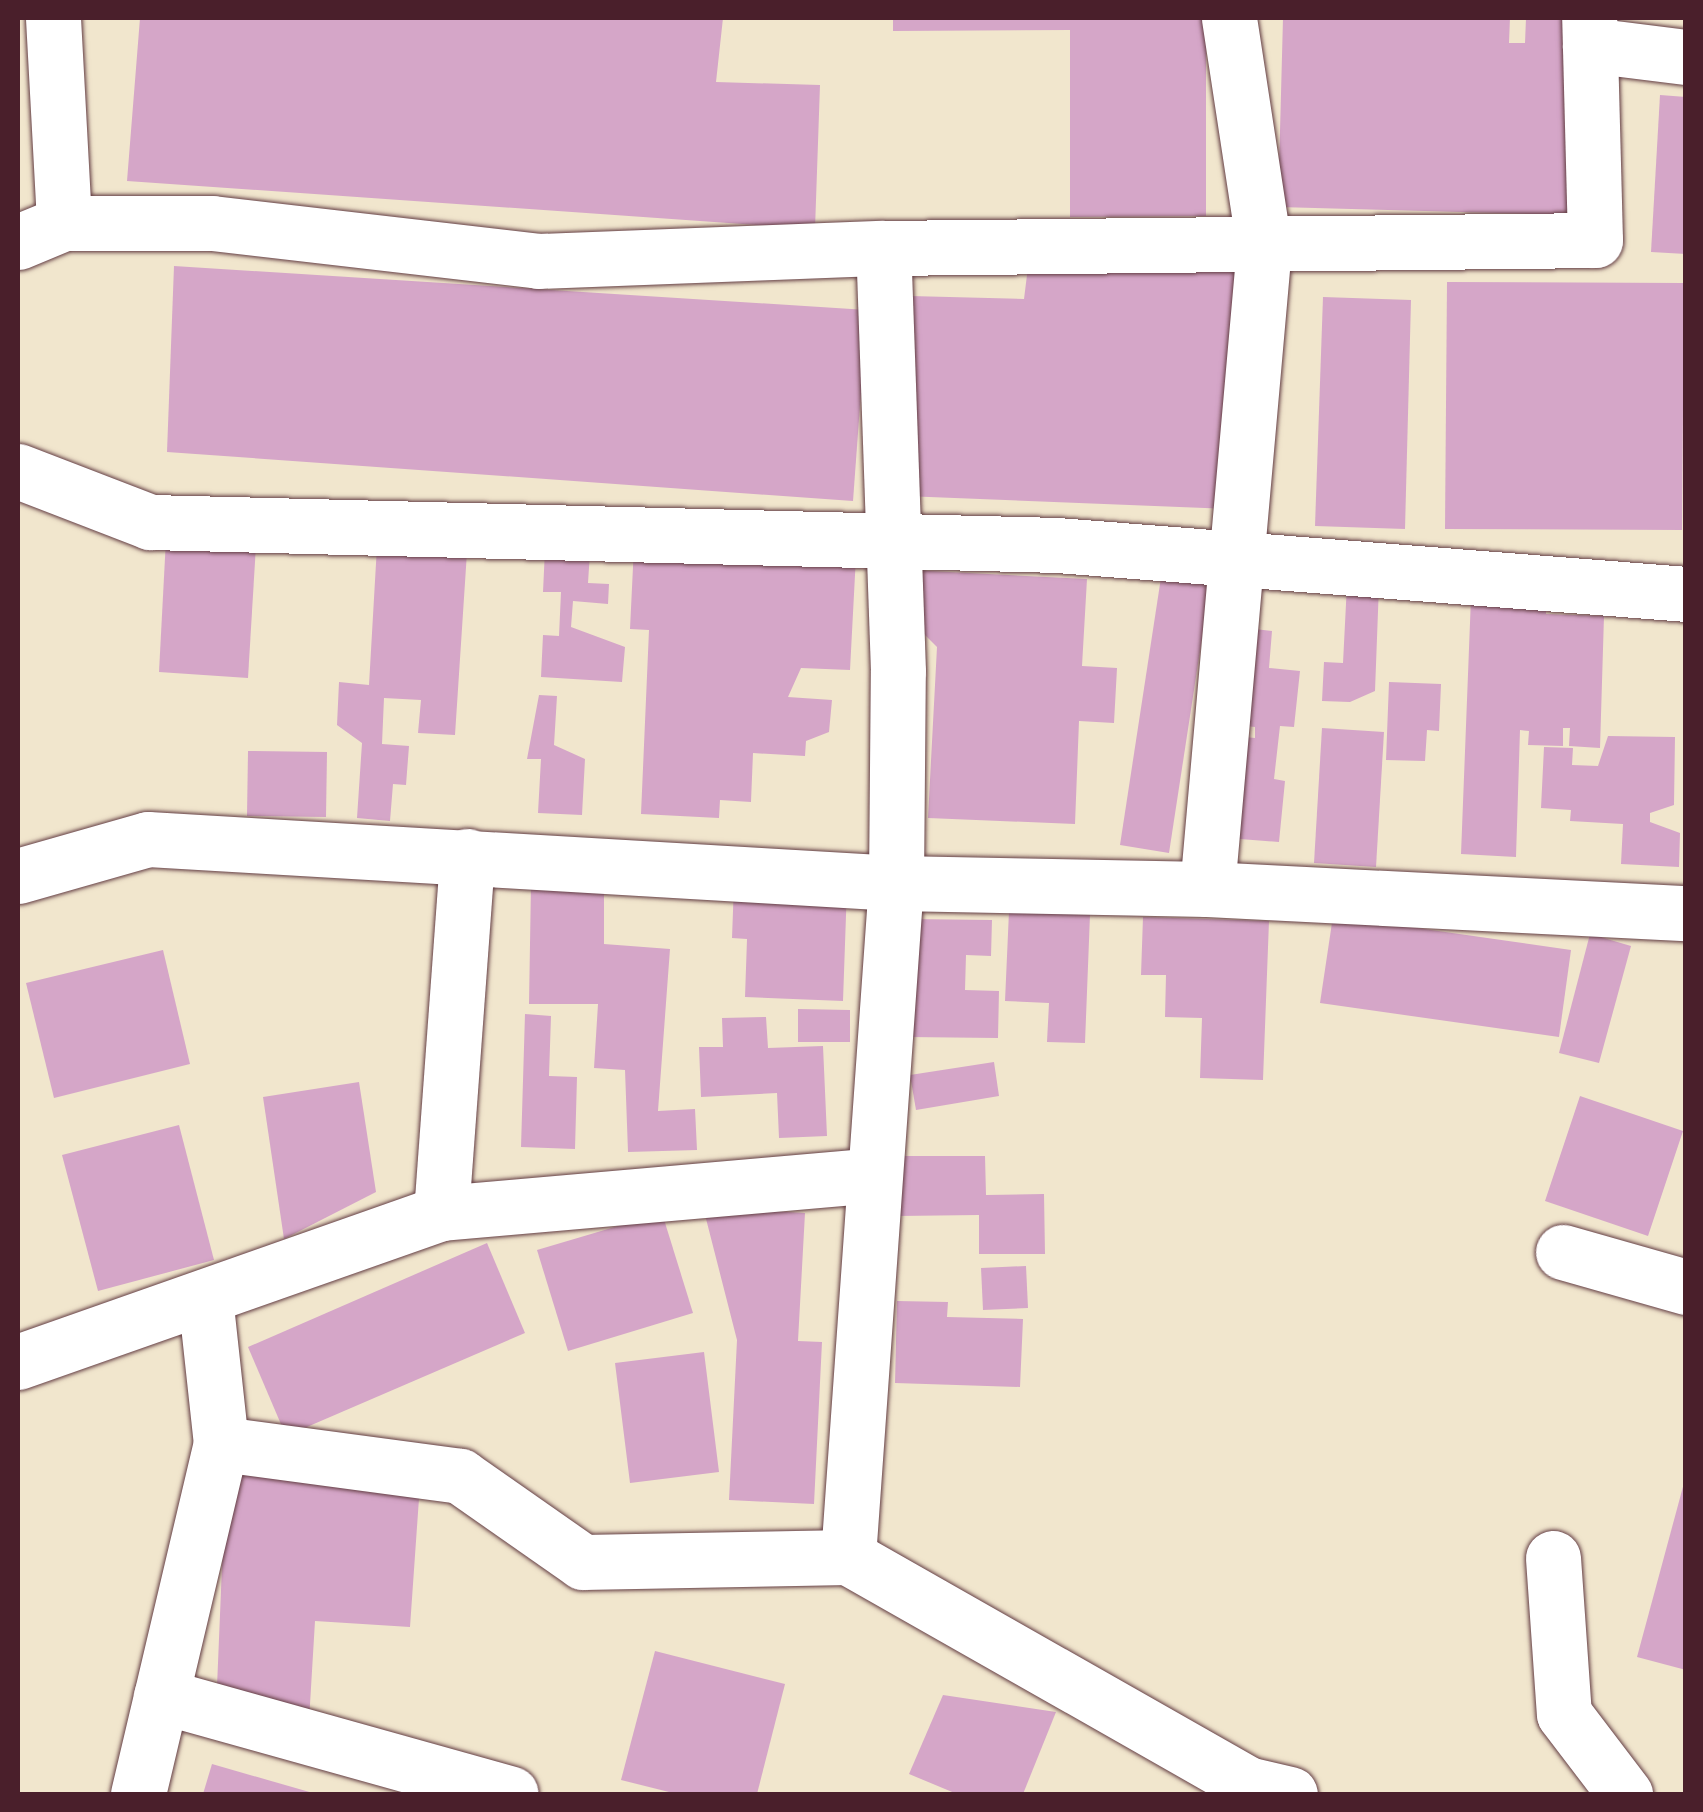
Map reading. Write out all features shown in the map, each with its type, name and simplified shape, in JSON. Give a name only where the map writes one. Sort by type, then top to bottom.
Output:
[{"type":"street","points":[[53,18],[41,232],[212,223],[538,261],[883,248],[1264,247],[1595,240],[1590,32],[1686,57]]},
{"type":"street","points":[[1206,888],[1264,247],[1229,18]]},
{"type":"street","points":[[848,1557],[896,883],[893,539],[883,248]]},
{"type":"street","points":[[18,470],[150,522],[1056,544],[1686,594]]},
{"type":"street","points":[[18,876],[148,838],[896,883],[1206,888],[1686,913]]},
{"type":"street","points":[[441,1213],[467,856]]},
{"type":"street","points":[[18,1362],[441,1213],[873,1175]]},
{"type":"street","points":[[1563,1252],[1686,1287]]},
{"type":"street","points":[[138,1794],[221,1444],[206,1297]]},
{"type":"street","points":[[221,1444],[460,1476],[583,1562],[848,1557],[1247,1784],[1290,1794]]},
{"type":"street","points":[[1552,1558],[1564,1714],[1625,1794]]},
{"type":"street","points":[[162,1696],[511,1794]]},
{"type":"building","points":[[140,18],[723,18],[716,82],[820,85],[815,229],[127,181]]},
{"type":"building","points":[[893,18],[1206,18],[1206,216],[1070,217],[1070,30],[893,31]]},
{"type":"building","points":[[1283,18],[1510,18],[1509,43],[1525,43],[1526,18],[1579,18],[1573,215],[1278,207]]},
{"type":"building","points":[[1660,95],[1686,97],[1686,254],[1651,252]]},
{"type":"building","points":[[1029,259],[1241,268],[1230,509],[904,496],[910,296],[1024,299]]},
{"type":"building","points":[[174,266],[867,310],[853,501],[167,452]]},
{"type":"building","points":[[1447,282],[1684,283],[1682,530],[1445,529]]},
{"type":"building","points":[[1323,297],[1411,300],[1405,529],[1315,526]]},
{"type":"building","points":[[166,539],[256,545],[248,678],[159,672]]},
{"type":"building","points":[[377,546],[467,552],[455,735],[418,733],[421,700],[384,698],[382,744],[409,746],[406,785],[393,784],[390,821],[357,818],[362,743],[337,725],[339,682],[369,685]]},
{"type":"building","points":[[634,546],[856,556],[850,670],[801,668],[788,697],[832,700],[829,732],[806,741],[805,756],[753,753],[751,802],[720,800],[719,818],[641,814],[649,630],[630,629]]},
{"type":"building","points":[[545,549],[590,552],[588,583],[609,584],[608,604],[573,601],[571,627],[625,647],[622,682],[541,677],[543,635],[559,636],[561,592],[543,592]]},
{"type":"building","points":[[910,570],[1087,579],[1082,666],[1117,668],[1114,723],[1079,721],[1075,824],[928,818],[937,647],[908,618]]},
{"type":"building","points":[[1162,571],[1211,579],[1169,853],[1120,845]]},
{"type":"building","points":[[1347,584],[1379,585],[1375,691],[1350,702],[1322,701],[1324,662],[1343,663]]},
{"type":"building","points":[[1471,597],[1546,600],[1546,614],[1604,616],[1600,748],[1569,746],[1570,728],[1563,728],[1563,746],[1528,745],[1529,731],[1520,730],[1516,857],[1461,854]]},
{"type":"building","points":[[1246,628],[1272,631],[1269,668],[1300,671],[1294,727],[1280,726],[1274,779],[1285,781],[1279,842],[1227,838],[1235,736],[1255,738],[1255,727],[1237,725]]},
{"type":"building","points":[[1389,682],[1441,684],[1439,731],[1427,730],[1425,761],[1386,760]]},
{"type":"building","points":[[539,695],[557,696],[554,745],[585,759],[582,815],[538,813],[541,759],[527,759]]},
{"type":"building","points":[[1322,728],[1384,732],[1376,867],[1314,863]]},
{"type":"building","points":[[1608,736],[1675,737],[1674,805],[1650,813],[1650,822],[1680,833],[1679,867],[1621,864],[1623,824],[1570,821],[1571,810],[1541,808],[1544,747],[1573,748],[1572,765],[1598,766]]},
{"type":"building","points":[[248,751],[327,752],[326,817],[247,816]]},
{"type":"building","points":[[531,884],[604,885],[604,944],[670,949],[658,1111],[695,1109],[697,1150],[628,1152],[625,1070],[594,1068],[598,1004],[529,1004]]},
{"type":"building","points":[[734,884],[847,887],[843,1001],[745,997],[747,939],[732,938]]},
{"type":"building","points":[[1009,911],[1090,915],[1085,1043],[1047,1042],[1049,1003],[1005,1001]]},
{"type":"building","points":[[1333,916],[1571,950],[1559,1037],[1320,1003]]},
{"type":"building","points":[[1143,917],[1269,921],[1263,1080],[1200,1078],[1202,1018],[1165,1017],[1166,975],[1141,975]]},
{"type":"building","points":[[909,919],[992,920],[991,956],[966,955],[965,990],[999,991],[998,1038],[908,1037]]},
{"type":"building","points":[[1590,934],[1631,946],[1599,1063],[1559,1053]]},
{"type":"building","points":[[163,950],[190,1064],[54,1098],[26,983]]},
{"type":"building","points":[[798,1009],[850,1010],[850,1042],[798,1042]]},
{"type":"building","points":[[525,1014],[551,1016],[549,1076],[577,1077],[575,1149],[521,1147]]},
{"type":"building","points":[[766,1017],[768,1048],[823,1046],[827,1136],[779,1138],[777,1093],[701,1097],[699,1047],[723,1047],[722,1018]]},
{"type":"building","points":[[994,1062],[999,1096],[916,1110],[910,1075]]},
{"type":"building","points":[[359,1082],[376,1192],[284,1239],[263,1097]]},
{"type":"building","points":[[1580,1096],[1683,1131],[1648,1236],[1545,1201]]},
{"type":"building","points":[[179,1125],[214,1260],[98,1291],[62,1155]]},
{"type":"building","points":[[898,1156],[985,1156],[986,1195],[1044,1194],[1045,1254],[979,1254],[979,1215],[898,1216]]},
{"type":"building","points":[[703,1207],[805,1213],[798,1341],[822,1342],[814,1504],[729,1500],[737,1340]]},
{"type":"building","points":[[662,1213],[693,1313],[568,1351],[537,1250]]},
{"type":"building","points":[[487,1243],[525,1333],[286,1436],[248,1347]]},
{"type":"building","points":[[1026,1266],[1028,1308],[983,1310],[981,1268]]},
{"type":"building","points":[[897,1301],[948,1302],[947,1317],[1023,1319],[1020,1387],[895,1383]]},
{"type":"building","points":[[704,1352],[719,1472],[630,1483],[615,1363]]},
{"type":"building","points":[[226,1470],[420,1484],[410,1627],[315,1621],[309,1721],[216,1711]]},
{"type":"building","points":[[1686,1483],[1686,1670],[1637,1657]]},
{"type":"building","points":[[655,1651],[785,1684],[757,1794],[677,1794],[621,1780]]},
{"type":"building","points":[[943,1695],[1056,1712],[1023,1794],[957,1794],[909,1774]]},
{"type":"building","points":[[212,1764],[313,1793],[313,1794],[203,1794]]}]
